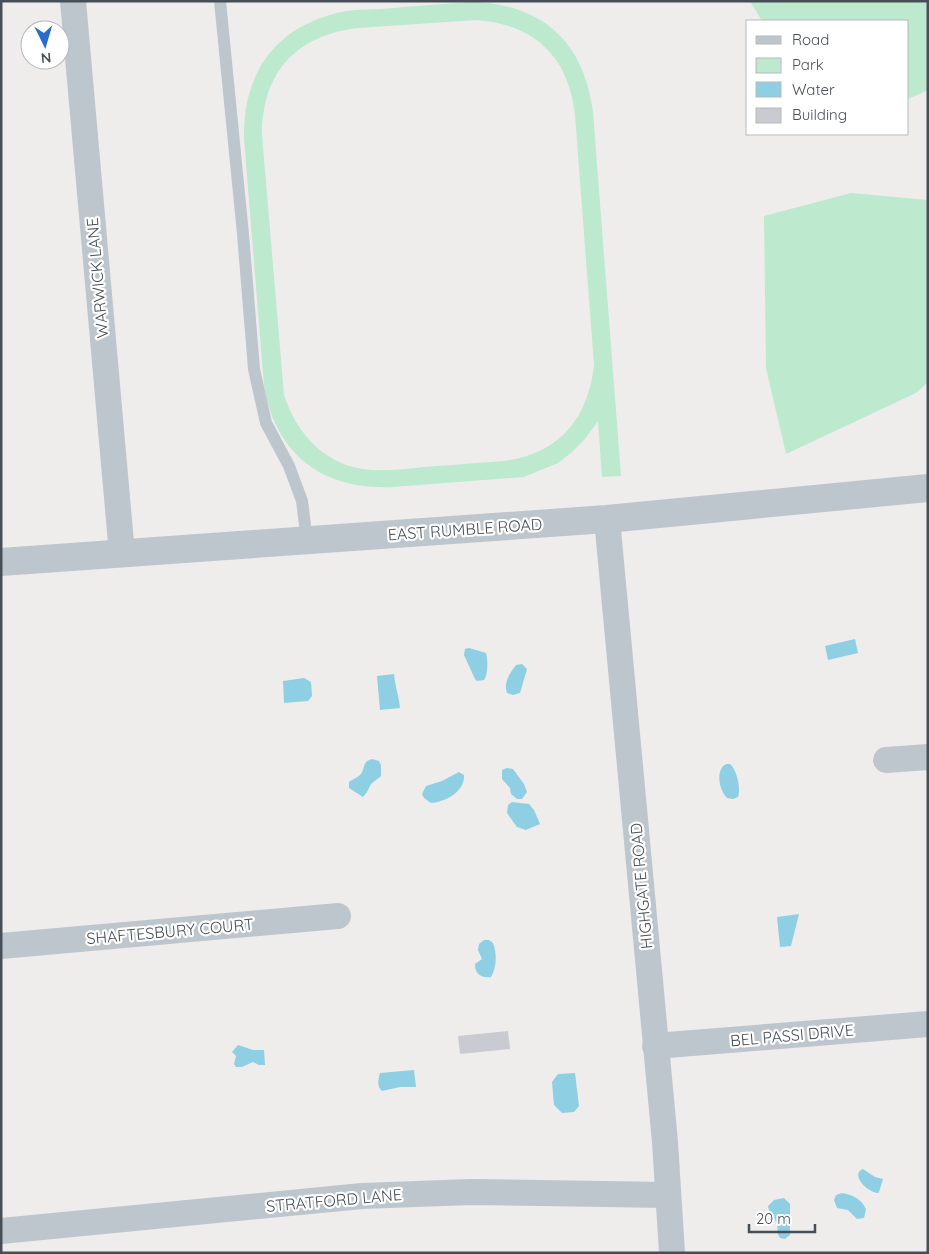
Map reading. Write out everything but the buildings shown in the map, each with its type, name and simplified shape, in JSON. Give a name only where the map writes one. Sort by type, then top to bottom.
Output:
[{"type":"street","name":"WARWICK LANE","points":[[73,1],[122,554]]},
{"type":"street","name":"EAST RUMBLE ROAD","points":[[1,562],[607,519],[928,488]]},
{"type":"street","name":"HIGHGATE ROAD","points":[[607,519],[665,1142],[672,1253]]},
{"type":"street","points":[[886,760],[928,756]]},
{"type":"street","name":"SHAFTESBURY COURT","points":[[1,946],[338,916]]},
{"type":"street","name":"BEL PASSI DRIVE","points":[[656,1046],[928,1024]]},
{"type":"street","name":"STRATFORD LANE","points":[[1,1231],[362,1196],[471,1192],[668,1195]]},
{"type":"lane","points":[[220,1],[254,369],[266,423],[289,466],[302,501],[308,541]]},
{"type":"green space","points":[[750,1],[928,1],[928,90],[909,99],[909,20],[761,20]]},
{"type":"green space","points":[[472,2],[497,4],[520,10],[539,19],[556,32],[569,47],[580,66],[588,87],[593,112],[621,476],[602,477],[598,421],[585,439],[558,463],[524,477],[392,487],[367,486],[345,482],[324,475],[307,464],[292,449],[279,431],[270,410],[264,386],[244,139],[245,117],[255,77],[277,45],[293,32],[311,22],[333,14],[345,11]],"holes":[[[476,20],[515,28],[545,47],[565,76],[571,94],[575,115],[594,365],[591,384],[585,402],[567,431],[555,442],[540,451],[504,461],[398,470],[355,468],[341,463],[328,455],[306,436],[290,410],[284,395],[262,135],[268,93],[276,76],[287,61],[300,49],[317,39],[336,32],[358,28]]]},
{"type":"green space","points":[[851,193],[928,200],[928,382],[916,393],[786,454],[766,368],[764,216]]},
{"type":"water","points":[[855,639],[858,653],[828,660],[825,646]]},
{"type":"water","points":[[469,648],[486,653],[487,667],[484,680],[477,681],[475,679],[464,655],[465,649]]},
{"type":"water","points":[[522,664],[527,669],[520,693],[513,695],[507,693],[506,686],[509,675],[516,665]]},
{"type":"water","points":[[394,674],[400,708],[380,710],[377,676]]},
{"type":"water","points":[[304,678],[311,682],[312,696],[308,701],[284,703],[283,681]]},
{"type":"water","points":[[372,759],[379,761],[381,776],[371,784],[363,797],[349,788],[349,782],[362,773],[366,762]]},
{"type":"water","points":[[726,764],[730,764],[738,780],[738,797],[733,799],[727,798],[724,794],[719,780],[720,771]]},
{"type":"water","points":[[507,768],[513,769],[524,784],[527,792],[522,799],[517,799],[511,794],[510,788],[502,779],[502,770]]},
{"type":"water","points":[[459,772],[464,775],[463,781],[458,791],[453,795],[442,801],[431,803],[424,798],[422,794],[426,786],[442,781]]},
{"type":"water","points":[[512,802],[529,804],[540,824],[526,830],[517,827],[507,813],[508,805]]},
{"type":"water","points":[[799,914],[791,946],[780,947],[777,917]]},
{"type":"water","points":[[484,940],[489,940],[493,943],[495,951],[496,960],[491,977],[480,975],[475,968],[475,964],[482,959],[478,950],[479,944]]},
{"type":"water","points":[[238,1045],[253,1050],[264,1050],[265,1065],[253,1062],[242,1067],[236,1067],[234,1064],[236,1056],[232,1052]]},
{"type":"water","points":[[414,1070],[416,1087],[400,1087],[382,1091],[379,1087],[380,1073]]},
{"type":"water","points":[[575,1073],[579,1106],[574,1112],[562,1113],[554,1105],[552,1082],[558,1074]]},
{"type":"water","points":[[863,1169],[875,1177],[883,1179],[878,1193],[870,1190],[859,1179],[859,1172]]},
{"type":"water","points":[[842,1193],[853,1196],[862,1202],[866,1209],[864,1218],[857,1219],[848,1210],[837,1208],[834,1200],[836,1195]]},
{"type":"water","points":[[784,1198],[790,1204],[790,1235],[785,1239],[780,1238],[777,1224],[768,1206],[774,1200]]}]
